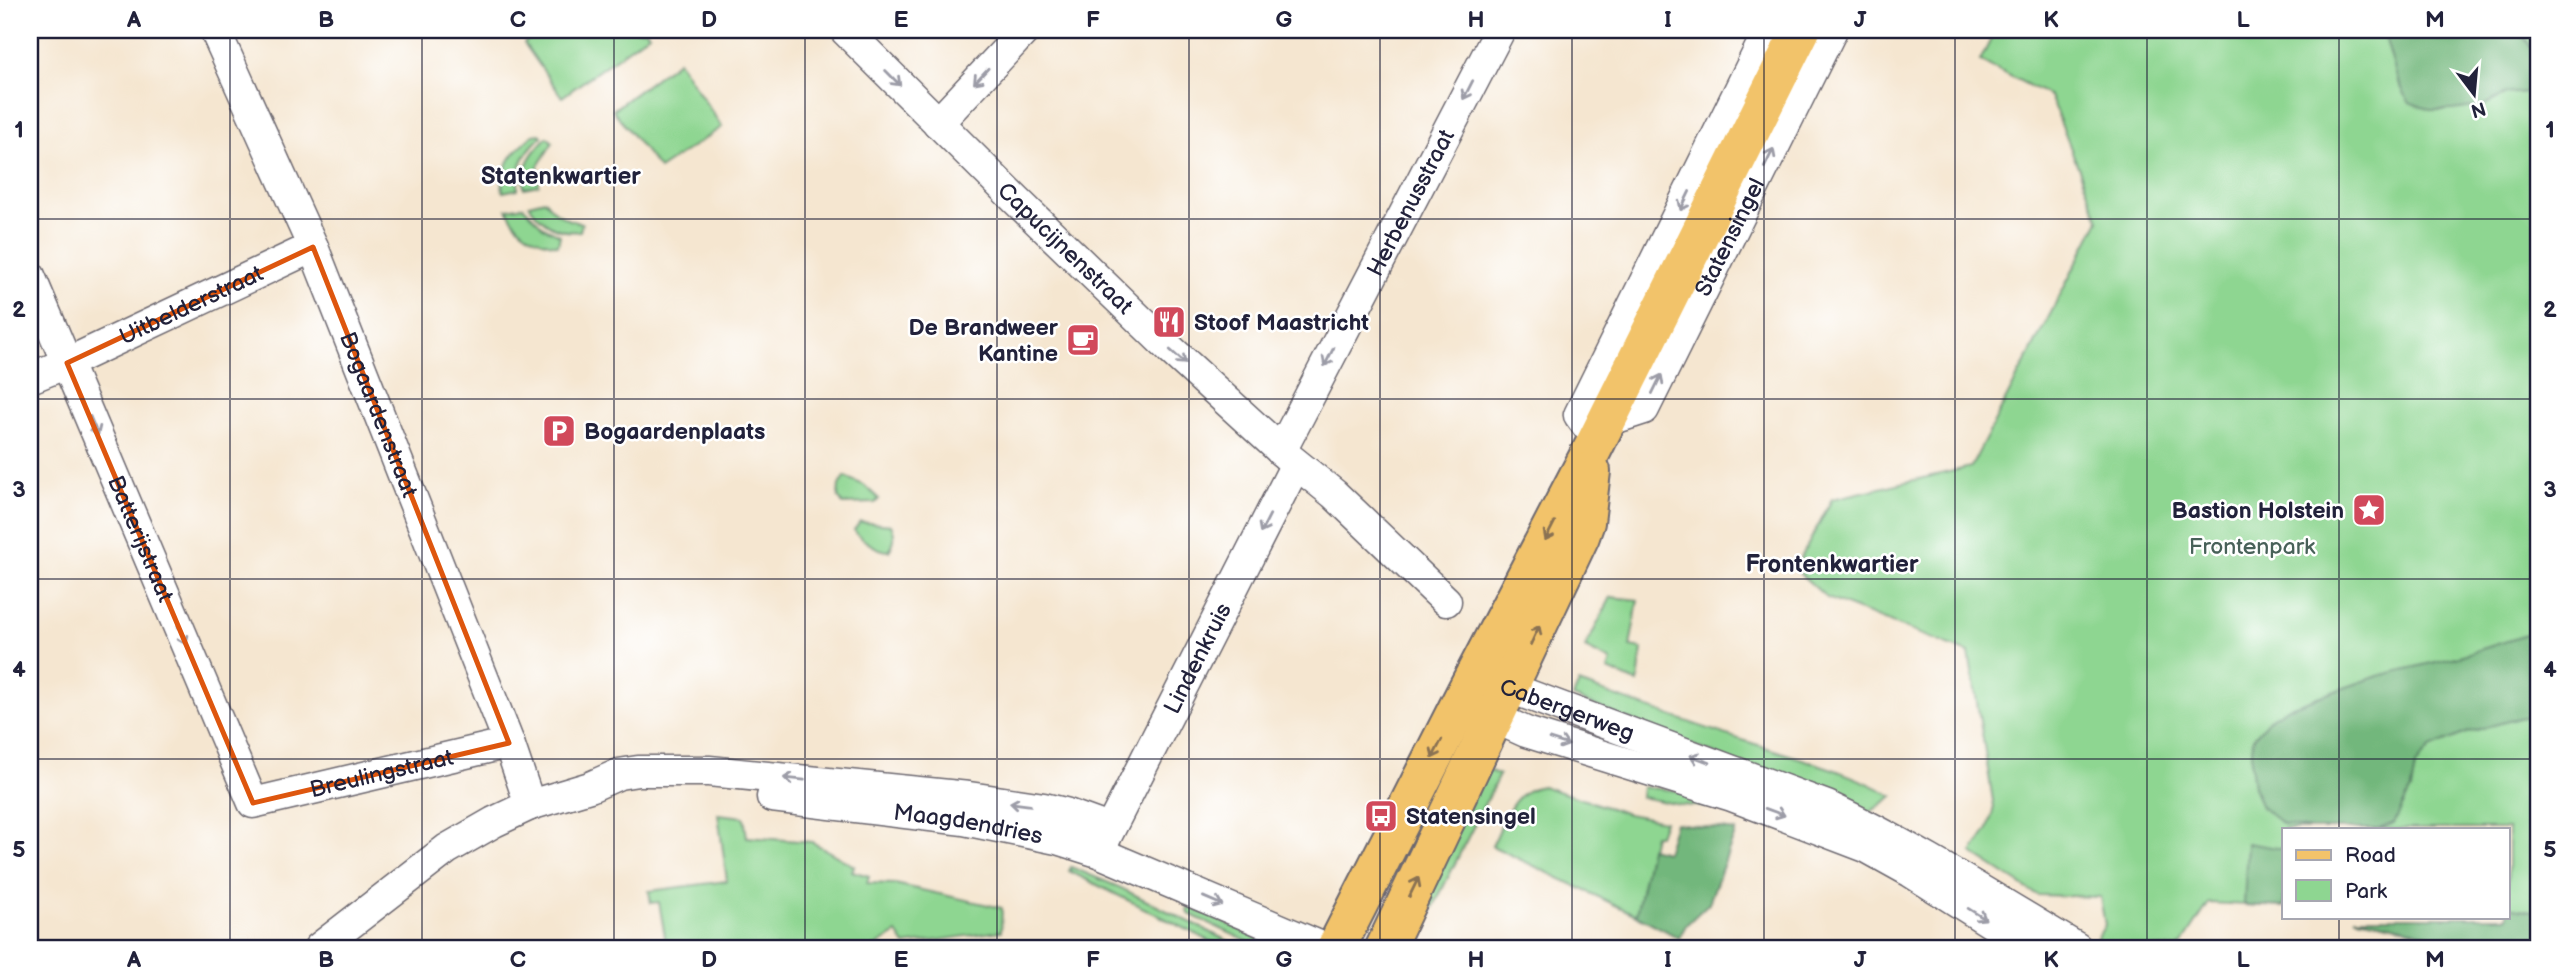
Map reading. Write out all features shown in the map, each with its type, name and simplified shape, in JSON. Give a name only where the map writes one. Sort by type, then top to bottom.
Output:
[{"type":"main road","name":"Statensingel","points":[[1336,948],[1599,436],[1801,30]]},
{"type":"main road","name":"Statensingel","points":[[1385,948],[1583,529],[1599,436]]},
{"type":"street","name":"Bogaardenstraat","points":[[215,30],[313,247],[509,743],[530,805]]},
{"type":"street","name":"Capucijnenstraat","points":[[845,30],[1110,293],[1289,457],[1334,494],[1446,601]]},
{"type":"street","points":[[938,123],[1025,30]]},
{"type":"street","name":"Herbenusstraat","points":[[1289,457],[1500,30]]},
{"type":"street","points":[[1599,436],[1579,415],[1769,30]]},
{"type":"street","name":"Statensingel","points":[[1599,436],[1644,410],[1832,30]]},
{"type":"street","name":"Uitbelderstraat","points":[[30,378],[313,247]]},
{"type":"street","name":"Batterijstraat","points":[[30,276],[253,803]]},
{"type":"street","name":"Lindenkruis","points":[[1103,841],[1175,699],[1289,457]]},
{"type":"street","name":"Cabergerweg","points":[[1468,688],[1502,703],[1827,806],[1922,855],[2077,948]]},
{"type":"street","name":"Cabergerweg","points":[[1502,703],[1527,732],[1732,796],[1866,847],[1911,872],[2031,948]]},
{"type":"street","name":"Breulingstraat","points":[[253,803],[509,743]]},
{"type":"street","name":"Maagdendries","points":[[319,948],[447,849],[494,822],[530,805],[590,787],[619,774],[684,769],[733,783],[841,795],[996,801],[1103,841],[1324,948]]},
{"type":"highlighted area","points":[[313,247],[509,743],[253,803],[67,363]]},
{"type":"green space","points":[[541,30],[646,30],[649,34],[562,97],[524,43]]},
{"type":"green space","name":"Frontenpark","points":[[1993,30],[2539,30],[2539,948],[2472,948],[2403,927],[2360,918],[2510,918],[2510,828],[2282,828],[2282,907],[2209,903],[2181,946],[2177,948],[2091,948],[2105,925],[2100,897],[2037,895],[1972,853],[1988,829],[1994,807],[1969,653],[1827,598],[1795,569],[1832,499],[1971,467],[2099,220],[2050,96],[1980,61],[1995,31]]},
{"type":"green space","points":[[2388,30],[2518,30],[2535,54],[2539,82],[2528,92],[2506,94],[2485,105],[2454,110],[2430,110],[2409,102],[2398,81],[2385,37]]},
{"type":"green space","points":[[678,61],[722,127],[659,169],[613,110]]},
{"type":"green space","points":[[533,135],[542,136],[523,160],[518,189],[503,192],[503,175],[510,160]]},
{"type":"green space","points":[[547,137],[553,142],[538,166],[539,185],[524,188],[526,166]]},
{"type":"green space","points":[[545,200],[560,216],[582,223],[580,231],[564,231],[544,222],[529,204]]},
{"type":"green space","points":[[523,206],[543,227],[560,235],[558,245],[534,238],[521,229],[507,209]]},
{"type":"green space","points":[[845,477],[864,485],[879,499],[875,503],[843,504],[838,497],[839,485]]},
{"type":"green space","points":[[860,522],[891,525],[894,538],[889,551],[865,541],[854,530]]},
{"type":"green space","points":[[1611,597],[1638,600],[1630,647],[1642,649],[1638,683],[1608,670],[1611,661],[1585,648]]},
{"type":"green space","points":[[2539,631],[2539,715],[2466,733],[2430,748],[2415,767],[2411,790],[2394,823],[2382,828],[2305,828],[2283,824],[2262,808],[2254,787],[2251,763],[2253,738],[2269,719],[2287,708],[2378,676],[2456,657]]},
{"type":"green space","points":[[1579,683],[1687,722],[1842,772],[1893,796],[1866,815],[1573,697]]},
{"type":"green space","points":[[1487,769],[1499,775],[1413,948],[1399,948]]},
{"type":"green space","points":[[1542,786],[1628,814],[1664,821],[1659,835],[1654,835],[1636,915],[1492,846],[1516,800],[1531,789]]},
{"type":"green space","points":[[1642,787],[1690,794],[1713,807],[1680,805],[1641,797]]},
{"type":"green space","points":[[718,814],[744,817],[747,837],[812,842],[854,866],[852,871],[869,876],[867,883],[895,884],[1002,908],[1001,931],[905,945],[897,933],[872,948],[667,948],[659,902],[651,903],[649,891],[727,881]]},
{"type":"green space","points":[[1675,823],[1736,831],[1709,903],[1686,925],[1679,938],[1636,915],[1650,848],[1666,852]]},
{"type":"green space","points":[[2247,843],[2282,849],[2282,907],[2244,905]]},
{"type":"green space","points":[[1071,867],[1121,888],[1242,948],[1224,948],[1069,871]]},
{"type":"green space","points":[[1189,907],[1263,940],[1259,947],[1189,914]]},
{"type":"green space","points":[[2510,907],[2539,912],[2539,948],[2472,948],[2403,927],[2360,918],[2510,918]]},
{"type":"place","name":"Stoof Maastricht","points":[[1169,322]]},
{"type":"place","name":"De Brandweer Kantine","points":[[1083,340]]},
{"type":"place","name":"Bogaardenplaats","points":[[559,431]]},
{"type":"place","name":"Bastion Holstein","points":[[2369,510]]},
{"type":"place","name":"Statensingel","points":[[1381,816]]},
{"type":"district","name":"Statenkwartier","points":[[561,176]]},
{"type":"district","name":"Frontenkwartier","points":[[1832,564]]}]
